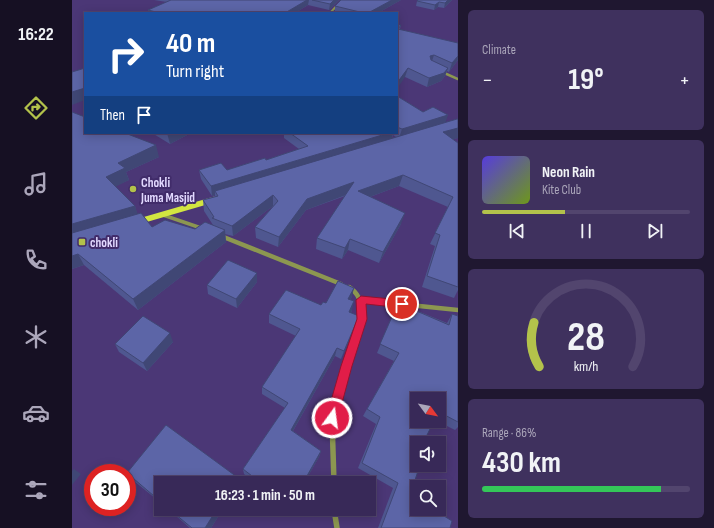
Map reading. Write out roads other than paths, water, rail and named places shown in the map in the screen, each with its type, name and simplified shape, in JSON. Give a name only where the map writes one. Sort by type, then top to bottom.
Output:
[{"type":"main road","points":[[125,226],[221,198]]},
{"type":"street","points":[[331,12],[342,0]]},
{"type":"street","points":[[437,69],[458,79]]},
{"type":"street","points":[[163,214],[207,230]]},
{"type":"street","points":[[214,232],[350,288],[361,300],[362,319],[346,366],[332,418],[334,476]]},
{"type":"street","points":[[361,300],[458,310]]},
{"type":"street","points":[[335,516],[337,528]]},
{"type":"place","name":"Chokli Juma Masjid","points":[[133,189]]},
{"type":"place","name":"chokli","points":[[82,242]]}]
